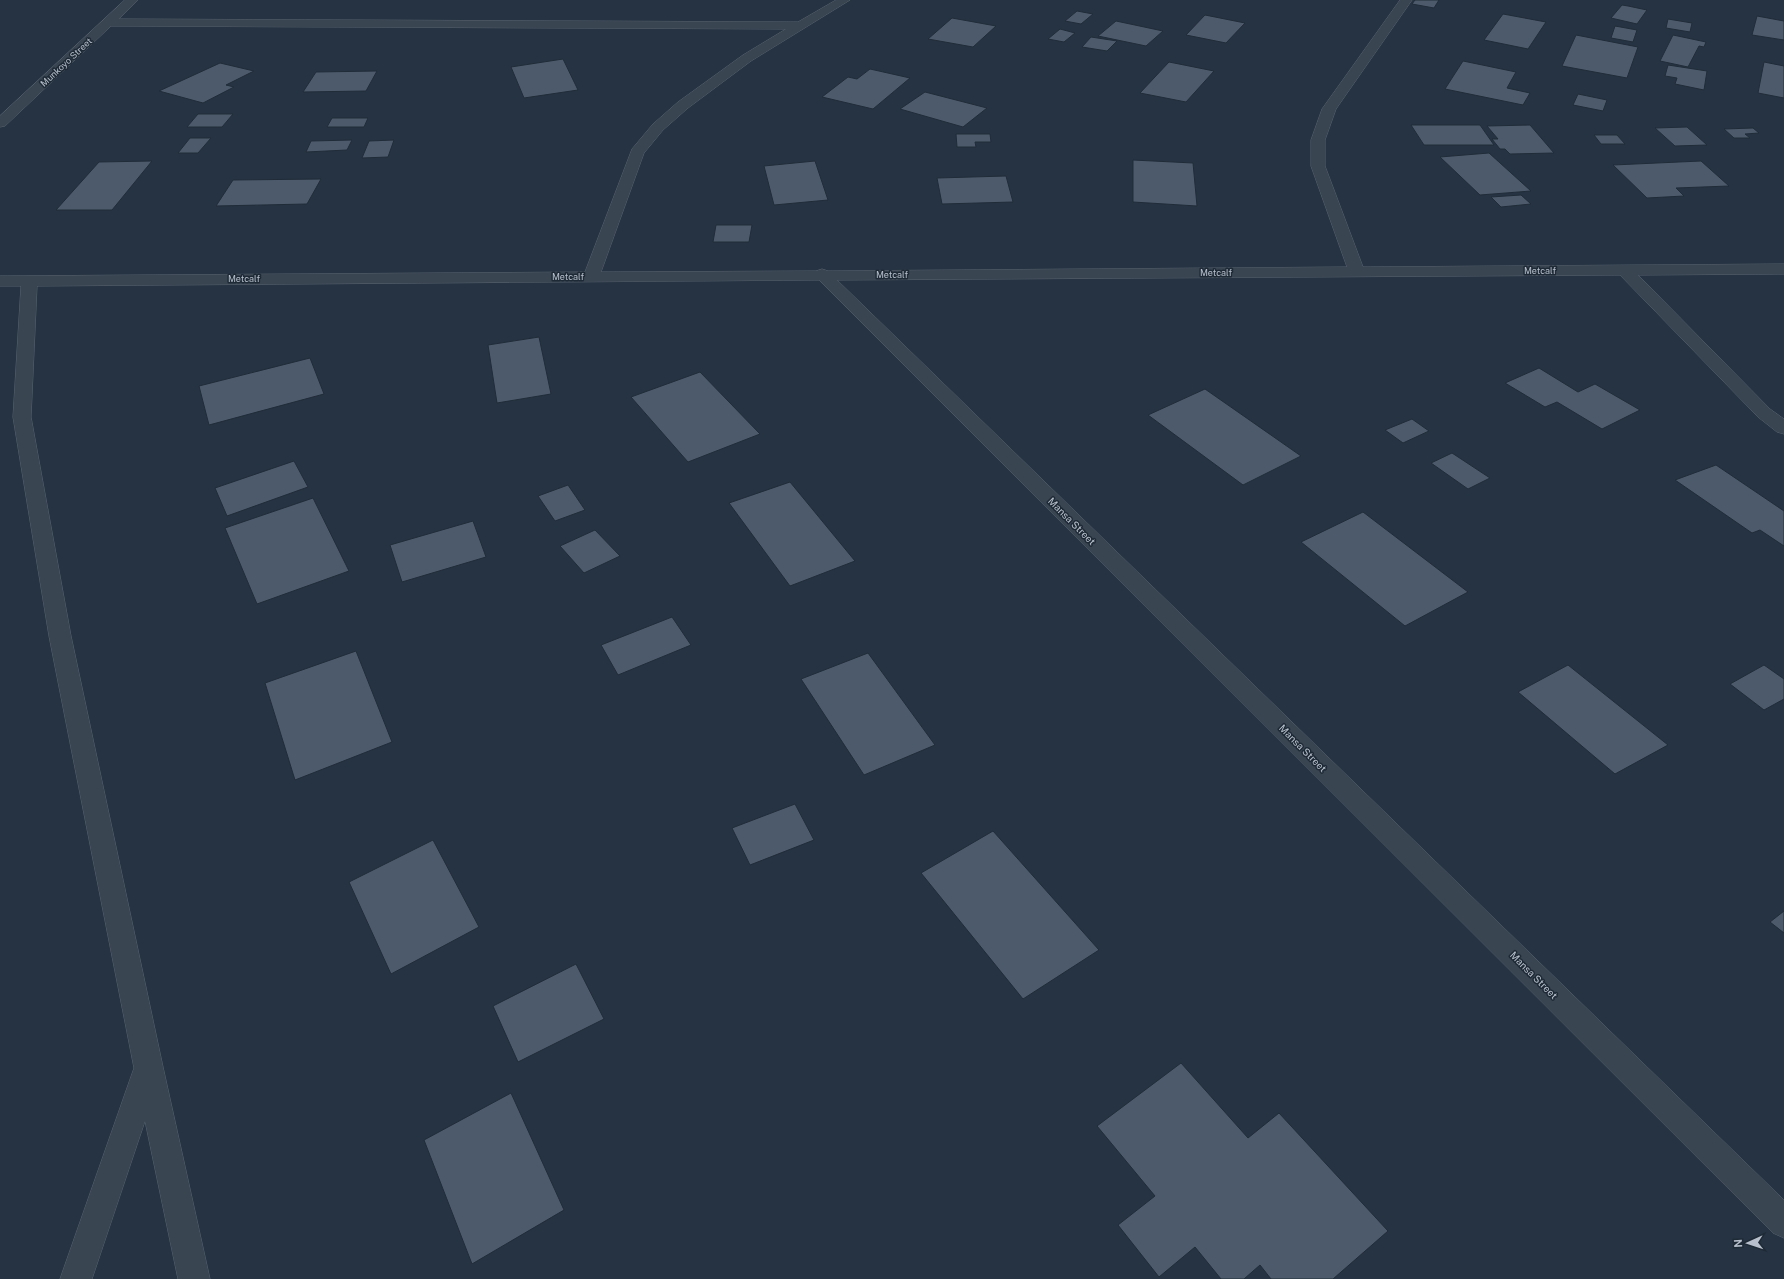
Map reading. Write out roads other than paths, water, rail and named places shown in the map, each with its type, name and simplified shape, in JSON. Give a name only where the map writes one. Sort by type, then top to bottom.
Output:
[{"type":"street","name":"Munkoyo Street","points":[[0,123],[132,0]]},
{"type":"street","points":[[592,276],[637,152],[658,127],[683,105],[747,58],[844,0]]},
{"type":"street","points":[[1356,271],[1318,166],[1318,140],[1329,109],[1406,0]]},
{"type":"street","points":[[108,22],[801,26]]},
{"type":"street","name":"Metcalf","points":[[0,281],[822,274],[1784,269]]},
{"type":"street","points":[[1623,270],[1764,413],[1784,428]]},
{"type":"street","name":"Mansa Street","points":[[822,274],[1784,1222]]},
{"type":"street","points":[[29,280],[22,417],[60,636],[148,1067],[194,1279]]},
{"type":"street","points":[[76,1279],[148,1067]]}]
